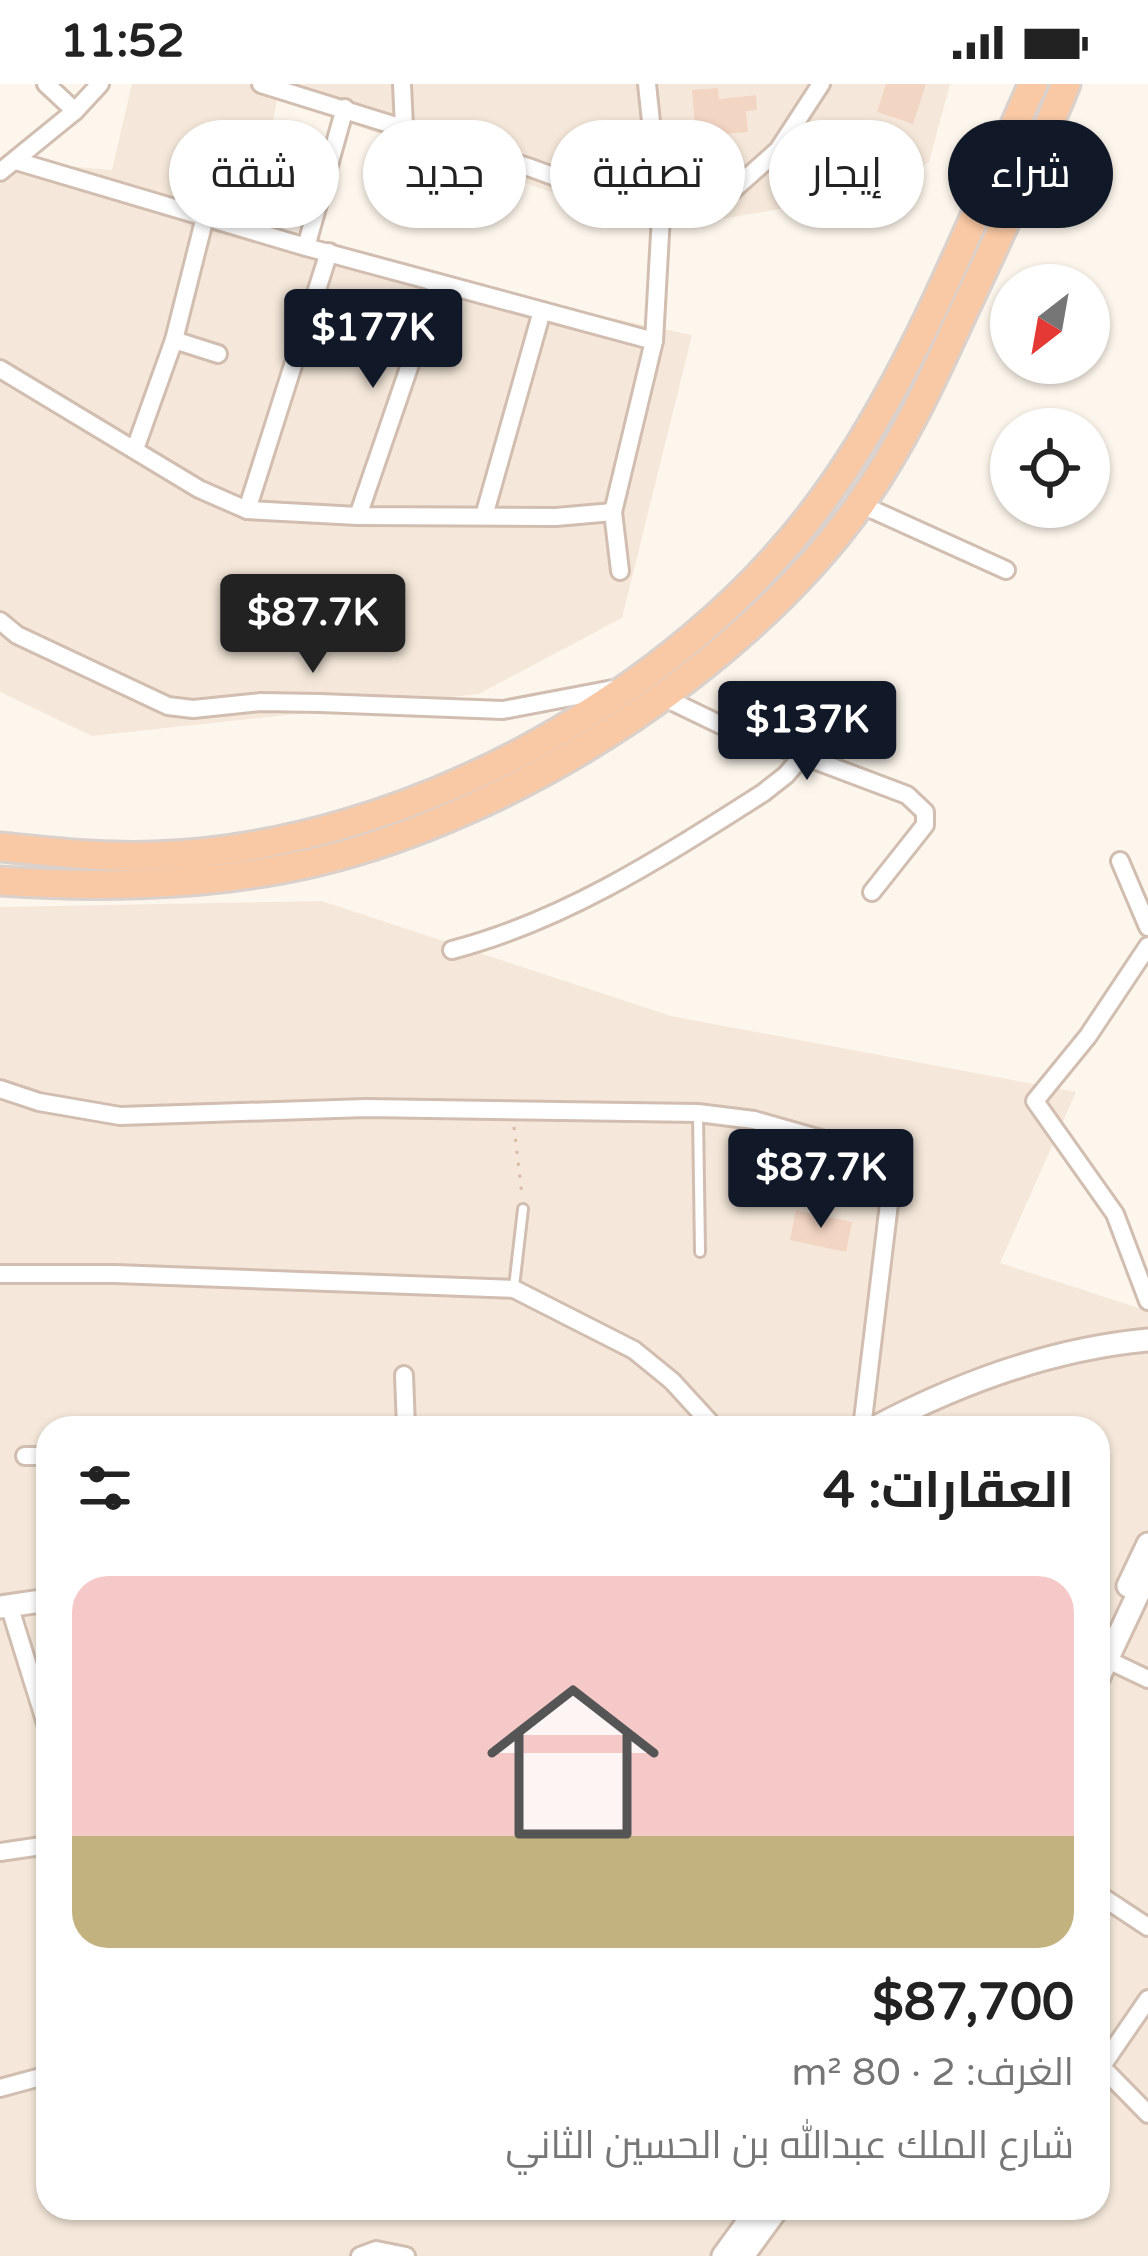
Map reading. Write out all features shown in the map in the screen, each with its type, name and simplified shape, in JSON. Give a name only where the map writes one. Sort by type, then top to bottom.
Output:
[{"type":"highway","points":[[0,847],[156,856],[278,841],[386,811],[473,776],[514,757],[632,685],[766,569],[825,497],[884,401],[945,280],[1033,84]]},
{"type":"highway","points":[[0,881],[160,884],[314,862],[409,833],[490,796],[602,740],[663,697],[776,602],[860,505],[921,403],[1066,84]]},
{"type":"street","points":[[46,84],[75,111]]},
{"type":"street","points":[[0,172],[75,111],[100,84]]},
{"type":"street","points":[[261,84],[382,120]]},
{"type":"street","points":[[402,84],[404,120]]},
{"type":"street","points":[[647,84],[651,120]]},
{"type":"street","points":[[745,179],[778,150],[821,84]]},
{"type":"street","points":[[306,247],[345,108]]},
{"type":"street","points":[[16,160],[169,207]]},
{"type":"street","points":[[135,449],[174,340],[202,228]]},
{"type":"street","points":[[240,228],[654,340]]},
{"type":"street","points":[[620,571],[613,512],[654,340],[660,228]]},
{"type":"street","points":[[247,510],[329,252]]},
{"type":"street","points":[[358,516],[438,283]]},
{"type":"street","points":[[484,516],[542,311]]},
{"type":"street","points":[[174,340],[218,354]]},
{"type":"street","points":[[0,369],[200,489],[247,510],[358,516],[613,512]]},
{"type":"street","points":[[860,505],[1006,570]]},
{"type":"street","points":[[0,621],[17,635],[168,706],[193,709],[280,702],[502,710],[632,685]]},
{"type":"street","points":[[663,697],[721,725],[907,795],[925,812],[925,825],[872,892]]},
{"type":"street","points":[[452,950],[510,935],[594,896],[763,793],[804,754]]},
{"type":"street","points":[[1120,862],[1148,926]]},
{"type":"street","points":[[1148,946],[1088,1036],[1036,1101],[1115,1214],[1148,1301]]},
{"type":"street","points":[[0,1089],[39,1102],[120,1116],[366,1108],[698,1113],[754,1120],[874,1154],[887,1164],[891,1187],[863,1416]]},
{"type":"street","points":[[0,1274],[514,1288],[634,1351],[672,1381],[704,1416]]},
{"type":"street","points":[[897,1416],[991,1374],[1148,1340]]},
{"type":"street","points":[[404,1375],[406,1416]]},
{"type":"street","points":[[25,1456],[36,1456]]},
{"type":"street","points":[[1110,1640],[1148,1544]]},
{"type":"street","points":[[1110,1646],[1148,1573]]},
{"type":"street","points":[[36,1602],[4,1606],[36,1696]]},
{"type":"street","points":[[1110,1666],[1148,1679]]},
{"type":"street","points":[[0,1852],[36,1847]]},
{"type":"street","points":[[1110,1902],[1148,1927]]},
{"type":"street","points":[[1110,2051],[1148,1999]]},
{"type":"street","points":[[1110,2075],[1148,2114]]},
{"type":"street","points":[[0,2089],[36,2078]]},
{"type":"street","points":[[723,2256],[749,2220]]},
{"type":"street","points":[[743,2256],[769,2220]]},
{"type":"street","points":[[360,2256],[376,2250],[406,2256]]},
{"type":"lane","points":[[698,1113],[700,1252]]},
{"type":"lane","points":[[514,1288],[523,1208]]},
{"type":"path","points":[[513,1110],[523,1208]]},
{"type":"shaded area","points":[[132,84],[950,84],[929,162],[924,165],[924,120],[769,120],[769,211],[745,215],[745,120],[550,120],[550,191],[526,183],[526,120],[363,120],[363,128],[277,99],[274,120],[169,120],[169,228],[256,228],[253,243],[692,335],[622,618],[479,694],[92,736],[0,692],[0,185],[20,162],[112,170]]},
{"type":"shaded area","points":[[322,901],[671,1016],[1076,1092],[1000,1263],[1148,1311],[1148,2256],[0,2256],[0,907]]},
{"type":"building","points":[[886,84],[926,84],[914,120],[877,112]]},
{"type":"building","points":[[718,88],[719,99],[756,95],[757,110],[746,111],[748,132],[745,120],[694,120],[692,90]]},
{"type":"building","points":[[796,1210],[852,1222],[846,1252],[790,1240]]}]
